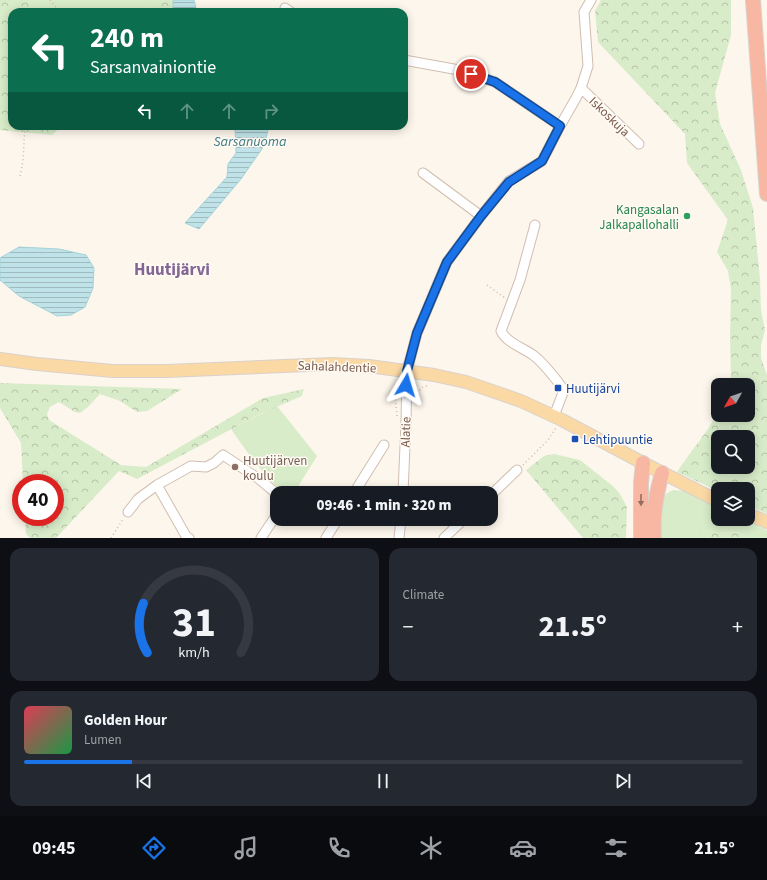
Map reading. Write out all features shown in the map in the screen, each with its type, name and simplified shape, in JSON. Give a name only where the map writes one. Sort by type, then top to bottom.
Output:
[{"type":"highway","points":[[753,0],[767,194]]},
{"type":"highway","points":[[642,463],[642,538]]},
{"type":"highway","points":[[654,538],[653,514],[662,473]]},
{"type":"main road","name":"Sahalahdentie","points":[[0,359],[113,371],[167,371],[332,364],[369,366],[434,375],[466,382],[521,400],[711,498]]},
{"type":"main road","points":[[755,517],[765,521]]},
{"type":"street","name":"Alatie","points":[[402,486],[407,371],[417,333],[447,262],[481,216],[509,182],[542,161],[581,88],[588,66],[584,12],[591,0]]},
{"type":"street","points":[[408,61],[459,70],[495,82],[560,126]]},
{"type":"street","name":"Iskoskuja","points":[[581,88],[639,144]]},
{"type":"street","points":[[423,173],[481,216]]},
{"type":"street","points":[[535,225],[520,280],[501,331],[509,340],[533,355],[549,370],[564,390],[558,418]]},
{"type":"street","points":[[358,486],[384,445]]},
{"type":"street","points":[[128,512],[138,499],[157,485],[191,466],[206,467],[214,463],[223,455],[270,488]]},
{"type":"street","points":[[498,489],[518,470]]},
{"type":"street","points":[[157,485],[186,536],[189,538]]},
{"type":"street","points":[[261,538],[270,524]]},
{"type":"street","points":[[326,538],[334,526]]},
{"type":"street","points":[[399,538],[400,526]]},
{"type":"street","points":[[444,538],[457,526]]},
{"type":"path","points":[[50,0],[57,8]]},
{"type":"path","points":[[20,176],[23,161],[25,130]]},
{"type":"path","points":[[487,285],[511,302]]},
{"type":"path","points":[[518,470],[548,440],[558,418]]},
{"type":"path","points":[[111,538],[128,512]]},
{"type":"green space","points":[[0,0],[29,0],[30,8],[8,8],[8,130],[58,130],[52,135],[0,130]]},
{"type":"green space","points":[[29,0],[157,0],[157,2],[149,8],[30,8]]},
{"type":"green space","points":[[157,0],[173,0],[173,8],[149,8],[157,2]]},
{"type":"green space","points":[[601,0],[731,0],[731,35],[715,93],[720,124],[741,170],[753,208],[760,279],[761,310],[765,330],[761,345],[761,358],[767,375],[767,514],[755,508],[755,482],[711,482],[711,488],[677,472],[712,422],[755,422],[755,378],[731,378],[731,289],[728,271],[717,252],[728,220],[687,163],[685,134],[598,42],[595,11]]},
{"type":"green space","points":[[0,383],[182,389],[147,411],[137,412],[120,401],[100,394],[80,413],[75,412],[59,402],[50,407],[47,414],[49,420],[121,465],[146,467],[263,398],[304,389],[302,396],[260,414],[137,479],[119,471],[56,538],[30,538],[26,534],[26,526],[64,526],[64,474],[23,474],[21,443],[0,408]]},
{"type":"green space","points":[[277,406],[317,456],[298,486],[277,486],[268,478],[255,462],[231,429]]},
{"type":"green space","points":[[554,454],[580,460],[614,487],[620,494],[627,507],[626,538],[583,538],[526,470],[544,456]]},
{"type":"green space","points":[[673,490],[684,491],[711,504],[711,526],[755,526],[755,524],[767,530],[767,538],[748,538],[739,532],[717,533],[708,530],[703,533],[704,538],[657,538],[662,496]]},
{"type":"green space","points":[[705,529],[717,533],[739,532],[748,538],[704,538],[703,533]]},
{"type":"water","points":[[173,0],[194,0],[196,8],[173,8]]},
{"type":"water","name":"Sarsanuoma","points":[[235,130],[268,130],[264,146],[241,179],[199,229],[185,223],[227,177],[228,164],[236,153]]},
{"type":"water","points":[[19,247],[59,249],[86,255],[94,268],[93,288],[85,307],[71,315],[57,316],[19,296],[0,280],[0,258]]},
{"type":"place","name":"Kangasalan Jalkapallohalli","points":[[687,216]]},
{"type":"place","name":"Huutijärvi","points":[[558,388]]},
{"type":"place","name":"Lehtipuuntie","points":[[575,439]]},
{"type":"place","name":"Huutijärven koulu","points":[[235,467]]},
{"type":"district","name":"Huutijärvi","points":[[172,269]]},
{"type":"route","points":[[406,385],[407,371],[417,333],[447,262],[481,216],[509,182],[542,161],[560,126],[524,100],[495,82],[471,74]]}]
